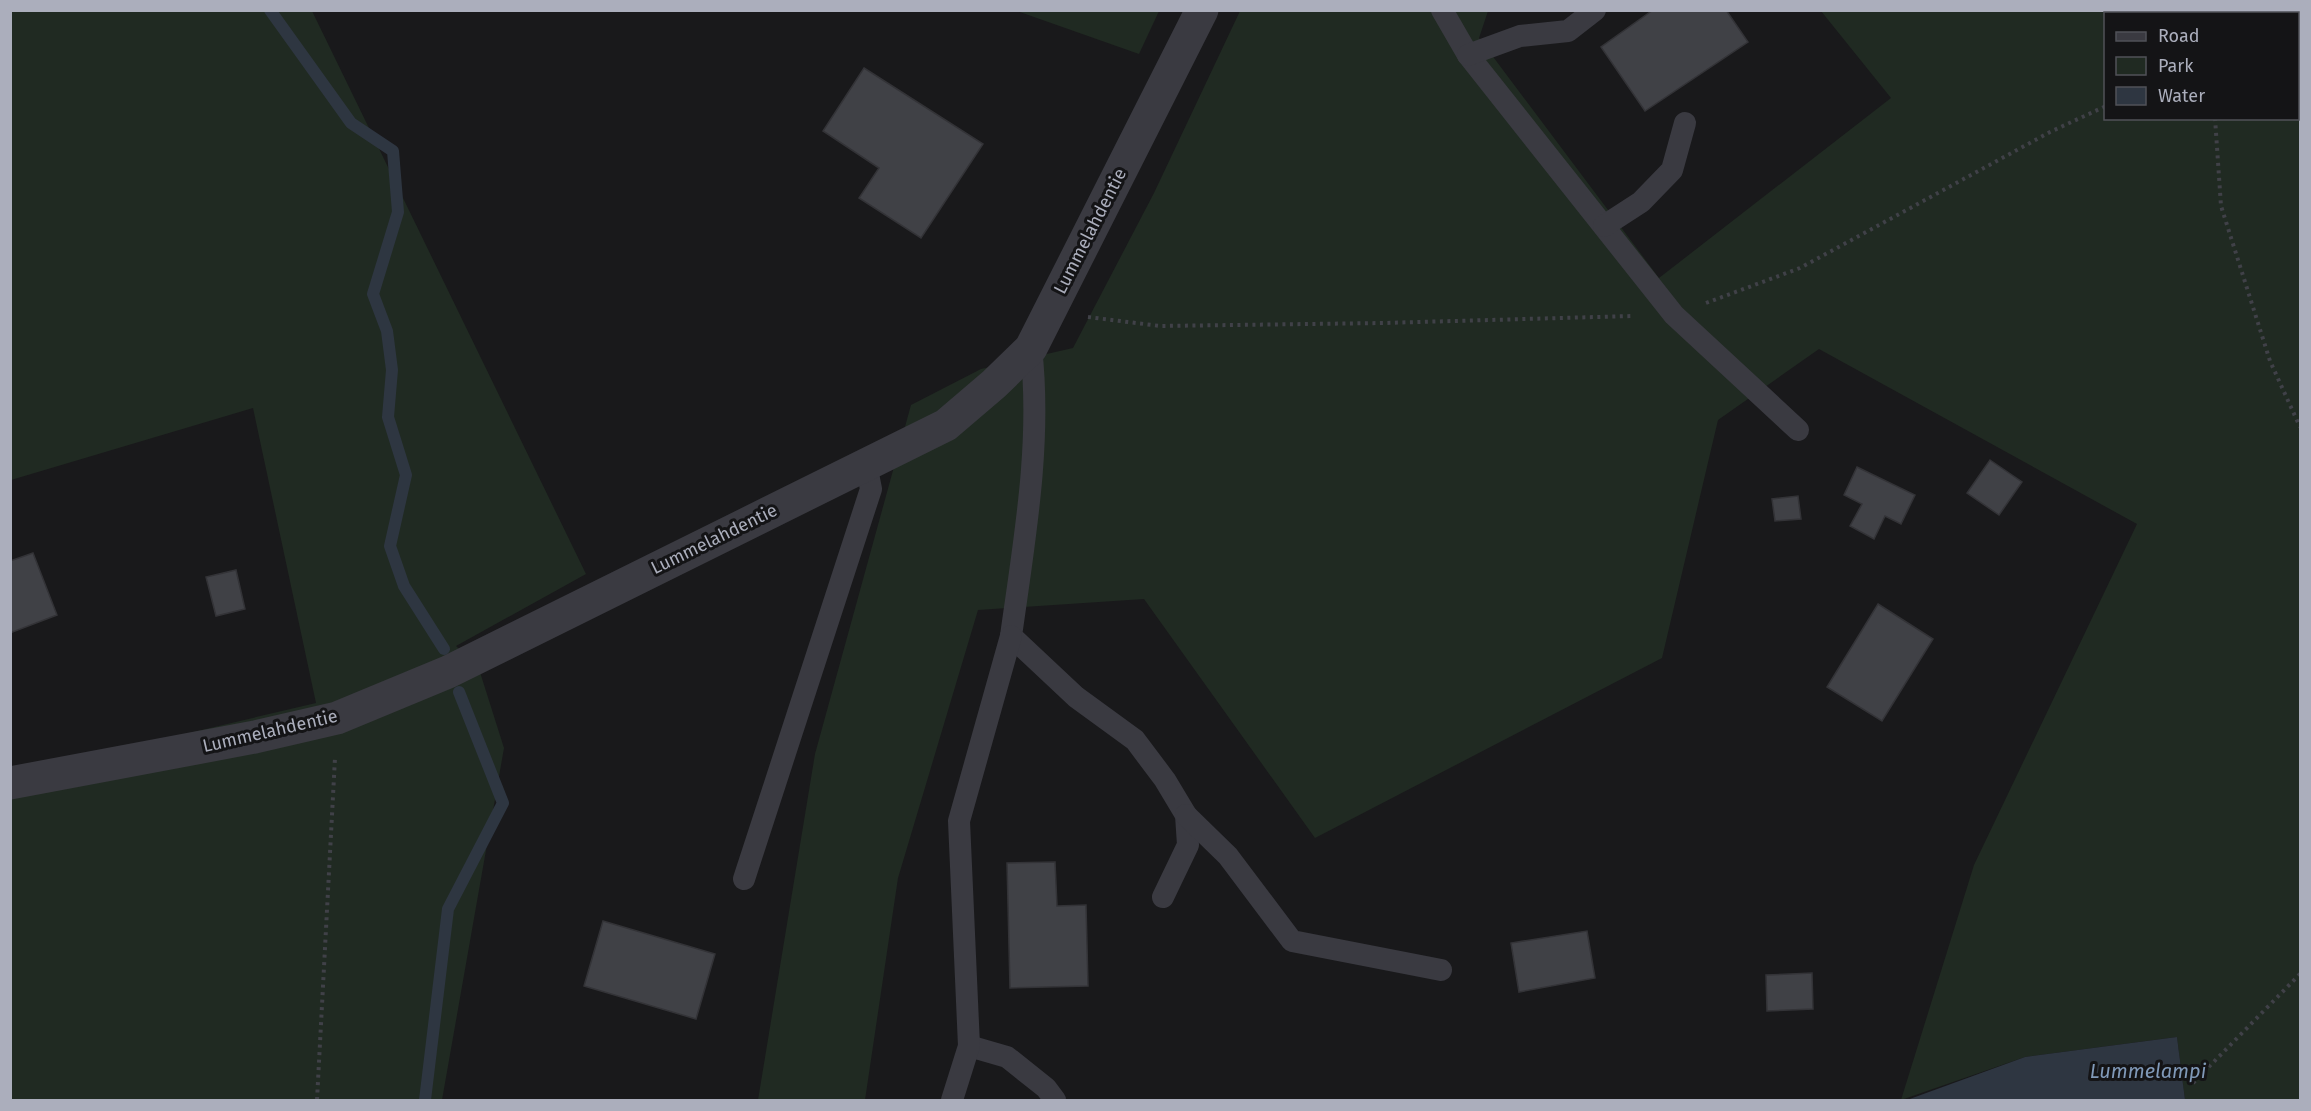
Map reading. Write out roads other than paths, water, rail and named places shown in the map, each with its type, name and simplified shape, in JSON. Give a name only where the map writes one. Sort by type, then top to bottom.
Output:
[{"type":"street","name":"Lummelahdentie","points":[[10,783],[255,737],[337,718],[448,672],[946,424],[994,384],[1031,348],[1202,10]]},
{"type":"lane","points":[[1443,10],[1468,55],[1674,315],[1798,430]]},
{"type":"lane","points":[[1468,55],[1520,36],[1568,31],[1595,10]]},
{"type":"lane","points":[[1604,226],[1641,202],[1672,170],[1685,123]]},
{"type":"lane","points":[[952,1101],[969,1046],[959,821],[1011,636],[1024,541],[1036,395],[1031,348]]},
{"type":"lane","points":[[744,879],[871,489],[866,464]]},
{"type":"lane","points":[[1011,636],[1076,697],[1135,740],[1165,780],[1186,815],[1227,856],[1292,941],[1441,970]]},
{"type":"lane","points":[[1162,897],[1188,845],[1186,815]]},
{"type":"lane","points":[[969,1046],[1007,1057],[1046,1088],[1055,1101]]},
{"type":"water","name":"Lummelampi","points":[[2177,1037],[2185,1100],[1907,1100],[2025,1057]]},
{"type":"waterway","points":[[270,10],[351,123],[393,151],[398,212],[373,294],[387,331],[392,370],[388,417],[406,475],[390,546],[404,586],[444,649]]},
{"type":"waterway","points":[[425,1100],[448,909],[503,803],[459,692]]}]
